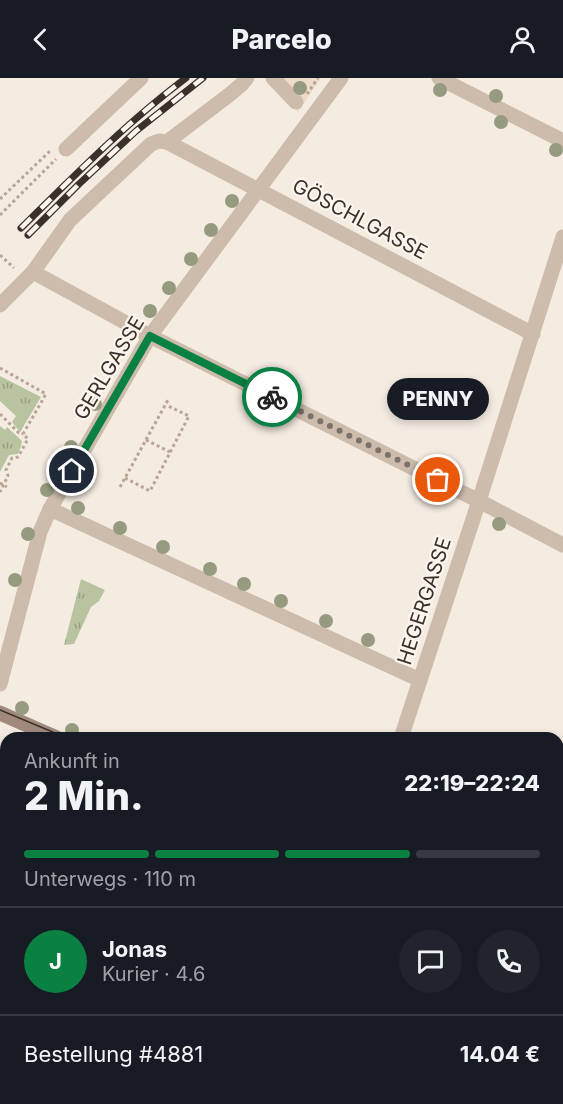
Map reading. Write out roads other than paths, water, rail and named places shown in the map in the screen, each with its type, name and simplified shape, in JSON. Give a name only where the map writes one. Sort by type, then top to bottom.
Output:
[{"type":"main road","points":[[0,713],[43,732]]},
{"type":"street","points":[[66,148],[141,78]]},
{"type":"street","points":[[0,305],[33,272],[69,220],[151,144],[159,141],[167,142],[229,95],[247,78]]},
{"type":"street","points":[[273,78],[296,102]]},
{"type":"street","name":"GERLGASSE","points":[[0,684],[40,532],[50,509],[150,336],[341,78]]},
{"type":"street","points":[[440,78],[563,141]]},
{"type":"street","name":"GÖSCHLGASSE","points":[[167,142],[532,334]]},
{"type":"street","name":"HEGERGASSE","points":[[403,732],[563,237]]},
{"type":"street","points":[[33,272],[150,336],[563,545]]},
{"type":"street","points":[[50,509],[420,680]]},
{"type":"tram line","points":[[0,710],[53,732]]},
{"type":"railway","points":[[21,228],[121,132],[186,78]]},
{"type":"railway","points":[[28,235],[136,131],[203,78]]},
{"type":"place","name":"PENNY","points":[[438,480]]}]
